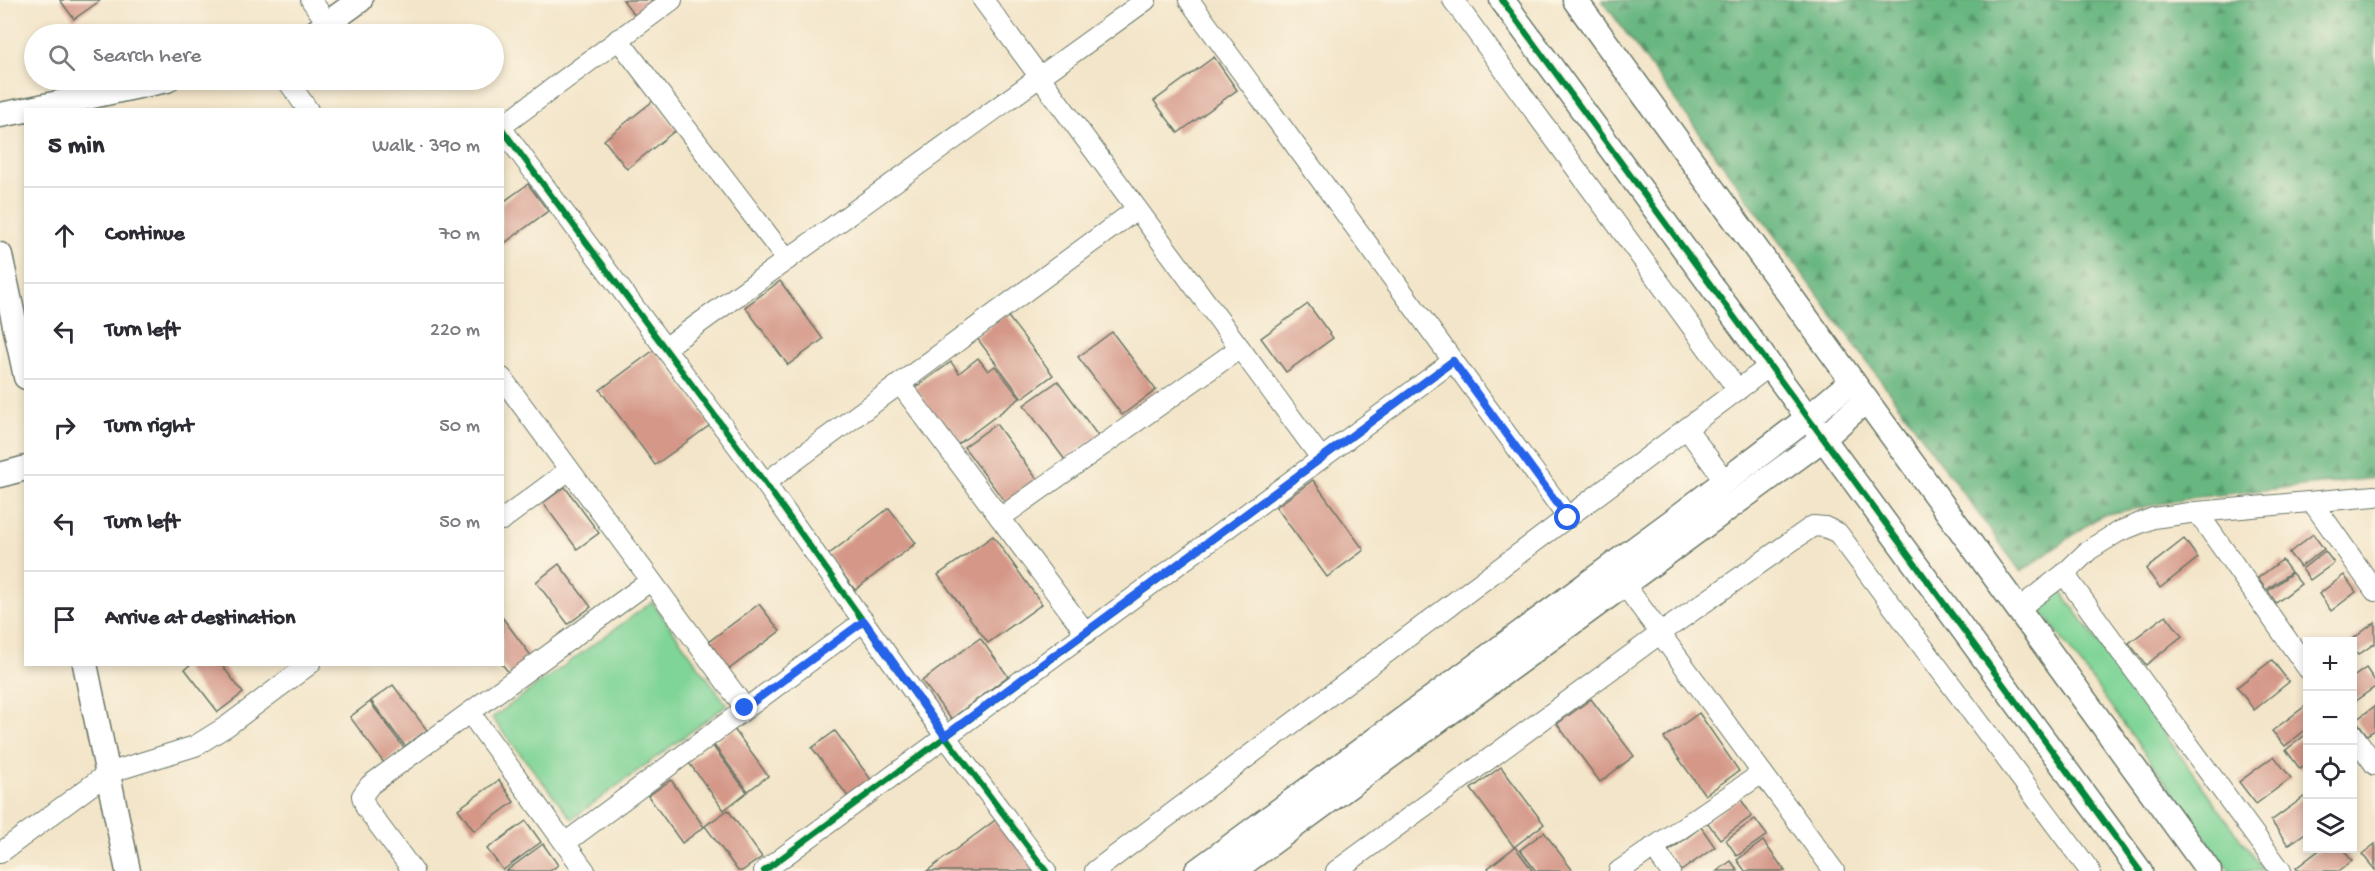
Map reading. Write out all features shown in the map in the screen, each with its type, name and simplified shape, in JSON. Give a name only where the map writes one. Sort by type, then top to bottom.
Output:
[{"type":"street","points":[[311,0],[319,24]]},
{"type":"street","points":[[328,24],[360,0]]},
{"type":"street","points":[[504,125],[672,0]]},
{"type":"street","points":[[982,0],[1321,459]]},
{"type":"street","points":[[665,348],[1146,0]]},
{"type":"street","points":[[1189,0],[1568,518]]},
{"type":"street","points":[[1453,0],[1738,390]]},
{"type":"street","points":[[1502,0],[2140,871]]},
{"type":"street","points":[[1575,0],[2209,871]]},
{"type":"street","points":[[618,39],[787,260]]},
{"type":"street","points":[[35,108],[120,90]]},
{"type":"street","points":[[294,90],[307,108]]},
{"type":"street","points":[[0,115],[24,110]]},
{"type":"street","points":[[504,130],[765,483],[945,736],[1046,871]]},
{"type":"street","points":[[765,483],[1137,209]]},
{"type":"street","points":[[0,255],[24,368]]},
{"type":"street","points":[[1000,518],[1240,348]]},
{"type":"street","points":[[764,871],[1453,361]]},
{"type":"street","points":[[1095,871],[1771,365]]},
{"type":"street","points":[[504,381],[745,708]]},
{"type":"street","points":[[900,384],[1086,633]]},
{"type":"street","points":[[1233,871],[1618,575],[1725,481],[1809,417],[1859,390]]},
{"type":"street","points":[[1197,871],[1618,575],[1824,438],[1859,390]]},
{"type":"street","points":[[1687,429],[1725,481]]},
{"type":"street","points":[[0,475],[24,469]]},
{"type":"street","points":[[504,519],[569,470]]},
{"type":"street","points":[[2018,609],[2064,574],[2089,550],[2118,532],[2153,518],[2375,496]]},
{"type":"street","points":[[2313,503],[2375,591]]},
{"type":"street","points":[[2196,512],[2303,663]]},
{"type":"street","points":[[1336,871],[1660,633],[1813,526],[1825,527],[1838,533],[2090,871]]},
{"type":"street","points":[[2064,574],[2282,871]]},
{"type":"street","points":[[1618,575],[1834,871]]},
{"type":"street","points":[[413,871],[366,808],[362,796],[370,785],[650,581]]},
{"type":"street","points":[[565,843],[864,621]]},
{"type":"street","points":[[85,666],[128,871]]},
{"type":"street","points":[[0,853],[108,773],[195,746],[227,726],[307,666]]},
{"type":"street","points":[[470,713],[585,871]]},
{"type":"street","points":[[2357,740],[2375,765]]},
{"type":"street","points":[[1619,871],[1762,773]]},
{"type":"street","points":[[1653,847],[1670,871]]},
{"type":"green space","points":[[1602,0],[2375,0],[2375,478],[2191,498],[2102,515],[2021,572]]},
{"type":"green space","points":[[2061,591],[2264,871],[2230,871],[2039,607]]},
{"type":"green space","points":[[652,602],[727,705],[572,819],[492,718]]},
{"type":"building","points":[[60,0],[101,0],[74,19]]},
{"type":"building","points":[[623,0],[659,0],[636,17]]},
{"type":"building","points":[[1214,57],[1237,90],[1178,133],[1154,101]]},
{"type":"building","points":[[653,101],[676,130],[627,169],[604,140]]},
{"type":"building","points":[[528,184],[548,211],[504,244],[504,202]]},
{"type":"building","points":[[780,281],[823,339],[788,365],[745,307]]},
{"type":"building","points":[[1308,304],[1333,338],[1286,372],[1261,338]]},
{"type":"building","points":[[1006,314],[1053,375],[1022,398],[976,337]]},
{"type":"building","points":[[1112,332],[1156,390],[1122,415],[1078,357]]},
{"type":"building","points":[[654,350],[710,425],[655,465],[600,390]]},
{"type":"building","points":[[978,358],[988,371],[995,366],[1020,398],[957,445],[915,388],[951,362],[959,373]]},
{"type":"building","points":[[1058,381],[1098,436],[1065,460],[1024,405]]},
{"type":"building","points":[[996,424],[1037,479],[1005,502],[964,447]]},
{"type":"building","points":[[1313,480],[1364,550],[1327,577],[1276,507]]},
{"type":"building","points":[[565,487],[599,533],[577,549],[543,503]]},
{"type":"building","points":[[889,508],[916,543],[855,590],[828,555]]},
{"type":"building","points":[[2313,534],[2324,549],[2300,567],[2289,553]]},
{"type":"building","points":[[993,536],[1042,604],[988,643],[938,575]]},
{"type":"building","points":[[2184,539],[2198,558],[2160,588],[2146,569]]},
{"type":"building","points":[[2325,551],[2334,563],[2310,580],[2302,569]]},
{"type":"building","points":[[2282,560],[2291,572],[2266,590],[2258,578]]},
{"type":"building","points":[[559,564],[591,607],[568,624],[536,582]]},
{"type":"building","points":[[2292,573],[2301,584],[2276,603],[2268,591]]},
{"type":"building","points":[[2344,575],[2356,592],[2331,611],[2319,594]]},
{"type":"building","points":[[759,604],[780,631],[728,670],[707,643]]},
{"type":"building","points":[[2166,615],[2182,636],[2146,665],[2129,643]]},
{"type":"building","points":[[504,620],[535,661],[512,677],[504,666]]},
{"type":"building","points":[[2375,622],[2375,643],[2358,655],[2356,637]]},
{"type":"building","points":[[980,638],[1008,676],[951,719],[922,681]]},
{"type":"building","points":[[2272,660],[2289,682],[2254,710],[2237,687]]},
{"type":"building","points":[[189,666],[223,666],[243,693],[218,712],[185,669]]},
{"type":"building","points":[[2366,668],[2375,681],[2375,687],[2357,700],[2357,691],[2357,674]]},
{"type":"building","points":[[393,685],[427,730],[405,746],[371,701]]},
{"type":"building","points":[[1591,699],[1634,756],[1600,782],[1557,724]]},
{"type":"building","points":[[370,702],[404,748],[384,763],[350,717]]},
{"type":"building","points":[[2375,706],[2375,730],[2367,735],[2357,719]]},
{"type":"building","points":[[2303,708],[2303,732],[2285,746],[2272,731]]},
{"type":"building","points":[[1699,713],[1739,771],[1705,795],[1664,738]]},
{"type":"building","points":[[734,729],[768,776],[748,791],[713,744]]},
{"type":"building","points":[[835,731],[872,781],[849,798],[812,748]]},
{"type":"building","points":[[2303,737],[2303,767],[2300,769],[2286,750]]},
{"type":"building","points":[[712,745],[747,792],[724,810],[689,763]]},
{"type":"building","points":[[2274,756],[2291,778],[2256,804],[2239,782]]},
{"type":"building","points":[[1501,767],[1544,824],[1514,847],[1471,789]]},
{"type":"building","points":[[499,780],[514,802],[474,831],[458,809]]},
{"type":"building","points":[[671,780],[704,827],[682,843],[648,796]]},
{"type":"building","points":[[1740,798],[1752,816],[1720,839],[1707,822]]},
{"type":"building","points":[[2303,798],[2303,834],[2288,845],[2271,821]]},
{"type":"building","points":[[728,810],[762,857],[742,871],[738,871],[705,826]]},
{"type":"building","points":[[998,818],[1037,871],[927,871]]},
{"type":"building","points":[[1755,819],[1767,835],[1737,856],[1726,840]]},
{"type":"building","points":[[526,821],[541,842],[503,870],[487,849]]},
{"type":"building","points":[[1701,827],[1715,847],[1681,871],[1668,852]]},
{"type":"building","points":[[1544,832],[1573,871],[1536,871],[1520,850]]},
{"type":"building","points":[[1763,841],[1785,871],[1745,871],[1737,860]]},
{"type":"building","points":[[543,844],[558,865],[550,871],[506,871]]},
{"type":"building","points":[[2375,844],[2375,870],[2362,854]]},
{"type":"building","points":[[1515,847],[1533,871],[1490,871],[1488,868]]},
{"type":"building","points":[[2316,853],[2346,853],[2352,861],[2339,871],[2298,871],[2296,868]]},
{"type":"building","points":[[1731,861],[1738,871],[1717,871]]},
{"type":"cycle path","points":[[1502,0],[2140,871]]},
{"type":"cycle path","points":[[504,132],[765,483],[945,736],[1046,871]]},
{"type":"cycle path","points":[[764,871],[1453,361]]},
{"type":"route","points":[[745,708],[864,621],[945,736],[1453,361],[1568,518]]}]
